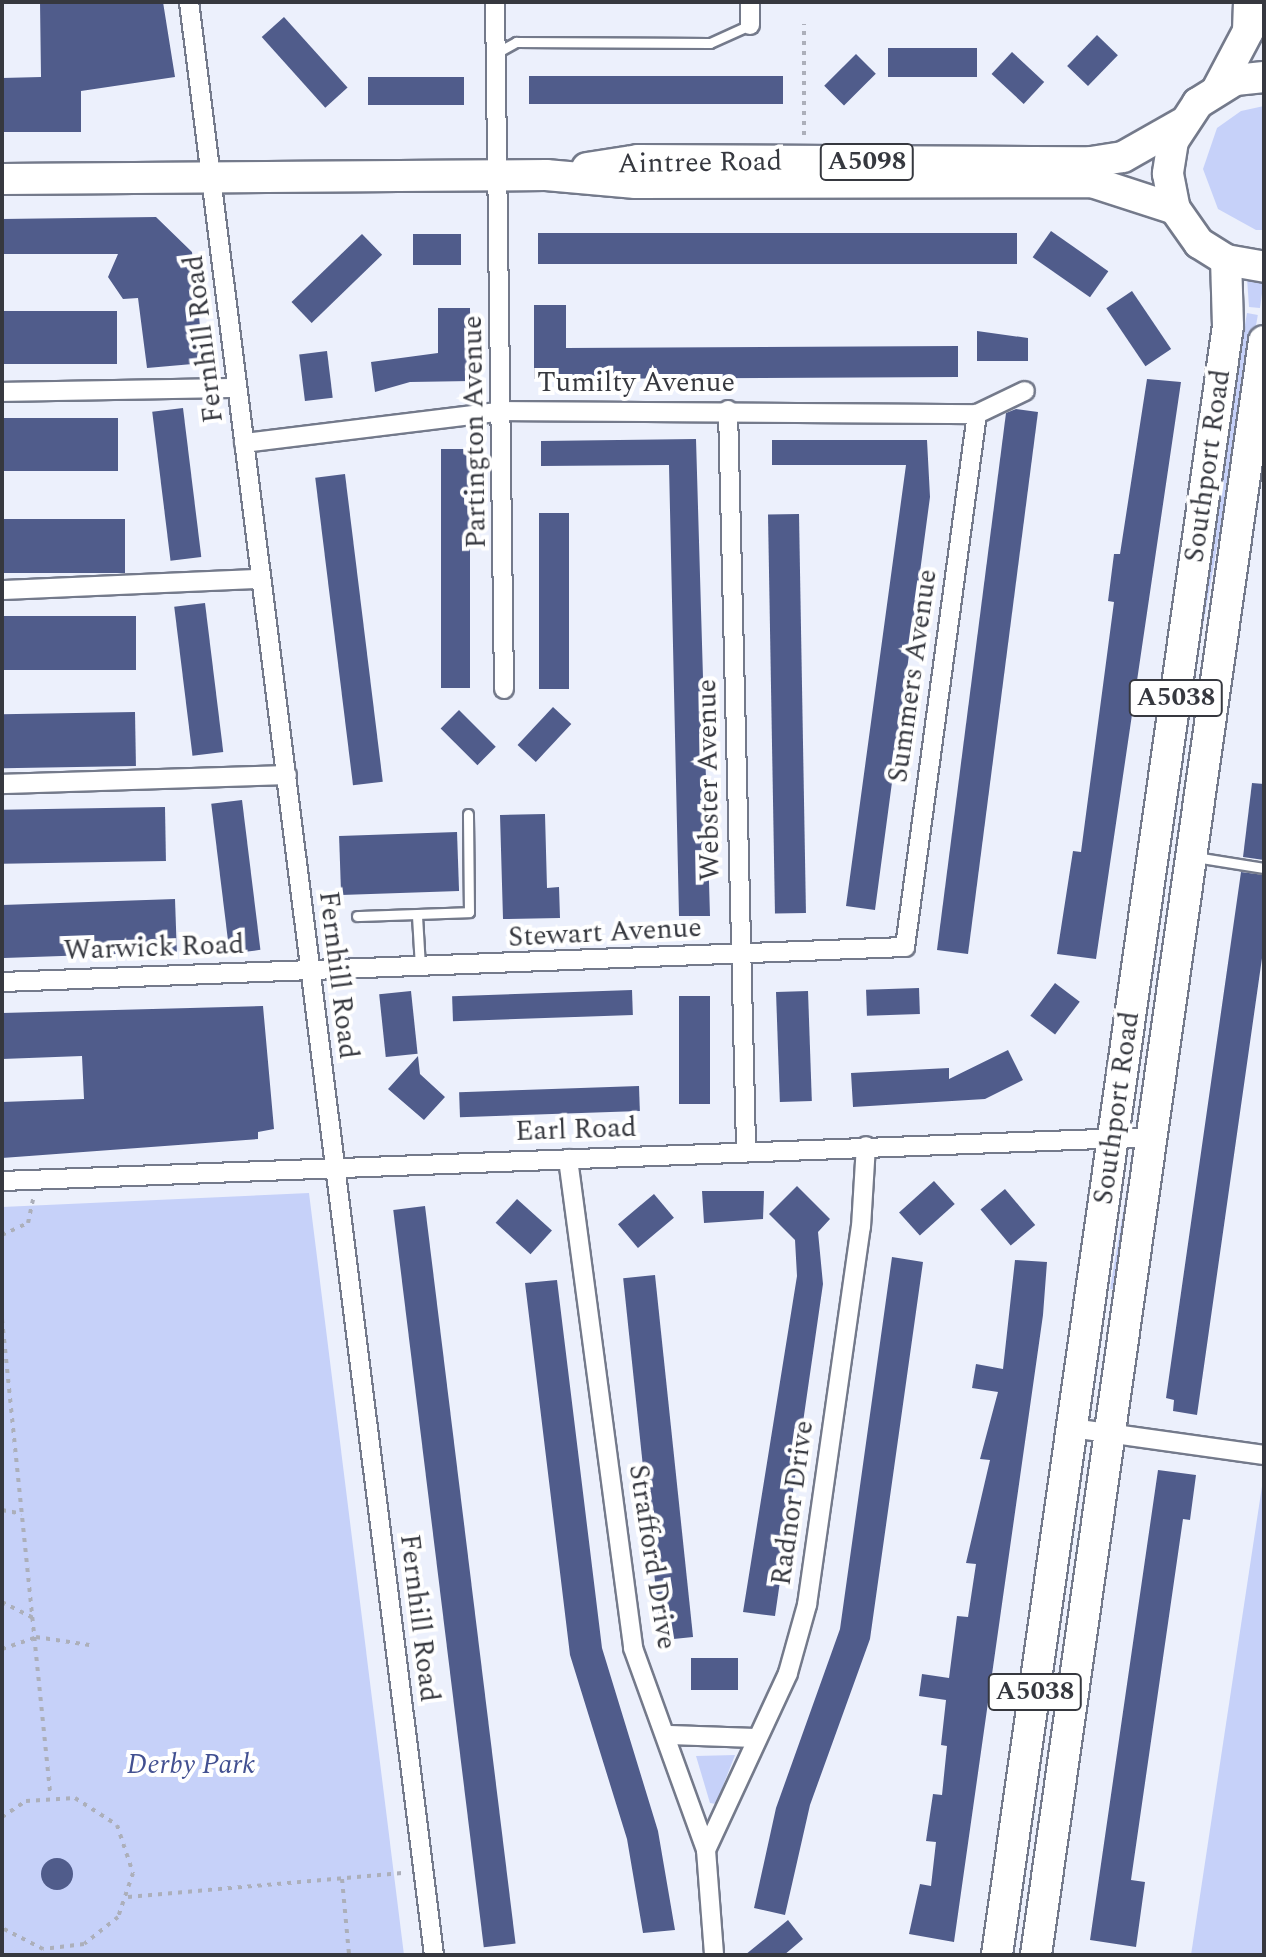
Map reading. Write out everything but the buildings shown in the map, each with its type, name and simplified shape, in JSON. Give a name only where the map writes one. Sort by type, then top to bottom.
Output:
[{"type":"main road","points":[[1249,2],[1248,31],[1218,88],[1181,124],[1169,157],[1175,209],[1199,243],[1226,260],[1264,267]]},
{"type":"main road","points":[[1218,88],[1264,77]]},
{"type":"main road","name":"Aintree Road","points":[[546,175],[638,160],[1091,162],[1123,157],[1181,124]]},
{"type":"main road","name":"Aintree Road","points":[[2,179],[213,175],[546,175],[636,183],[1092,182],[1175,209]]},
{"type":"main road","name":"Southport Road","points":[[997,1955],[1228,326],[1226,260]]},
{"type":"main road","name":"Southport Road","points":[[1036,1955],[1264,341]]},
{"type":"street","name":"Fernhill Road","points":[[189,2],[213,175],[258,579],[287,775],[308,970],[434,1955]]},
{"type":"street","name":"Partington Avenue","points":[[495,2],[503,411],[504,689]]},
{"type":"street","points":[[750,2],[750,25]]},
{"type":"street","points":[[2,392],[236,388]]},
{"type":"street","name":"Tumilty Avenue","points":[[244,443],[503,411],[728,410],[977,414],[1025,391]]},
{"type":"street","name":"Webster Avenue","points":[[728,410],[746,1149]]},
{"type":"street","name":"Summers Avenue","points":[[905,947],[977,414]]},
{"type":"street","points":[[2,590],[258,579]]},
{"type":"street","points":[[2,784],[287,775]]},
{"type":"street","name":"Stewart Avenue","points":[[308,970],[420,970],[905,947]]},
{"type":"street","name":"Warwick Road","points":[[2,982],[308,970]]},
{"type":"street","name":"Earl Road","points":[[2,1181],[746,1149],[1113,1135],[1152,1137]]},
{"type":"street","name":"Radnor Drive","points":[[706,1850],[755,1738],[788,1673],[807,1605],[861,1227],[866,1146]]},
{"type":"street","name":"Strafford Drive","points":[[568,1159],[633,1648],[670,1735],[706,1850],[714,1955]]},
{"type":"street","points":[[1072,1428],[1264,1455]]},
{"type":"street","points":[[670,1735],[755,1738]]},
{"type":"lane","points":[[496,55],[516,42],[710,43],[750,25]]},
{"type":"lane","points":[[357,916],[458,916],[472,907],[468,814]]},
{"type":"lane","points":[[1192,856],[1264,868]]},
{"type":"lane","points":[[417,916],[420,970]]},
{"type":"path","points":[[804,24],[804,161]]},
{"type":"path","points":[[2,1235],[28,1223],[37,1179]]},
{"type":"path","points":[[2,1319],[50,1795]]},
{"type":"path","points":[[2,1510],[22,1514]]},
{"type":"path","points":[[2,1602],[34,1618]]},
{"type":"path","points":[[2,1649],[36,1637],[89,1645]]},
{"type":"path","points":[[2,1817],[50,1795],[75,1798],[117,1825],[133,1873],[128,1897],[103,1933],[63,1952],[24,1943],[2,1928]]},
{"type":"path","points":[[128,1897],[425,1871]]},
{"type":"path","points":[[342,1879],[349,1955]]},
{"type":"green space","points":[[1264,106],[1264,230],[1256,230],[1218,209],[1203,169],[1217,128],[1241,111]]},
{"type":"green space","points":[[1247,278],[1264,279],[1260,308],[1249,307]]},
{"type":"green space","points":[[1247,313],[1258,315],[1122,1088],[1111,1086]]},
{"type":"green space","points":[[1130,1171],[1134,1174],[1120,1290],[1110,1289]]},
{"type":"green space","name":"Derby Park","points":[[309,1193],[404,1955],[2,1955],[2,1207]]},
{"type":"green space","points":[[1264,1473],[1264,1955],[1191,1955]]},
{"type":"green space","points":[[735,1755],[716,1804],[710,1803],[696,1756]]}]
